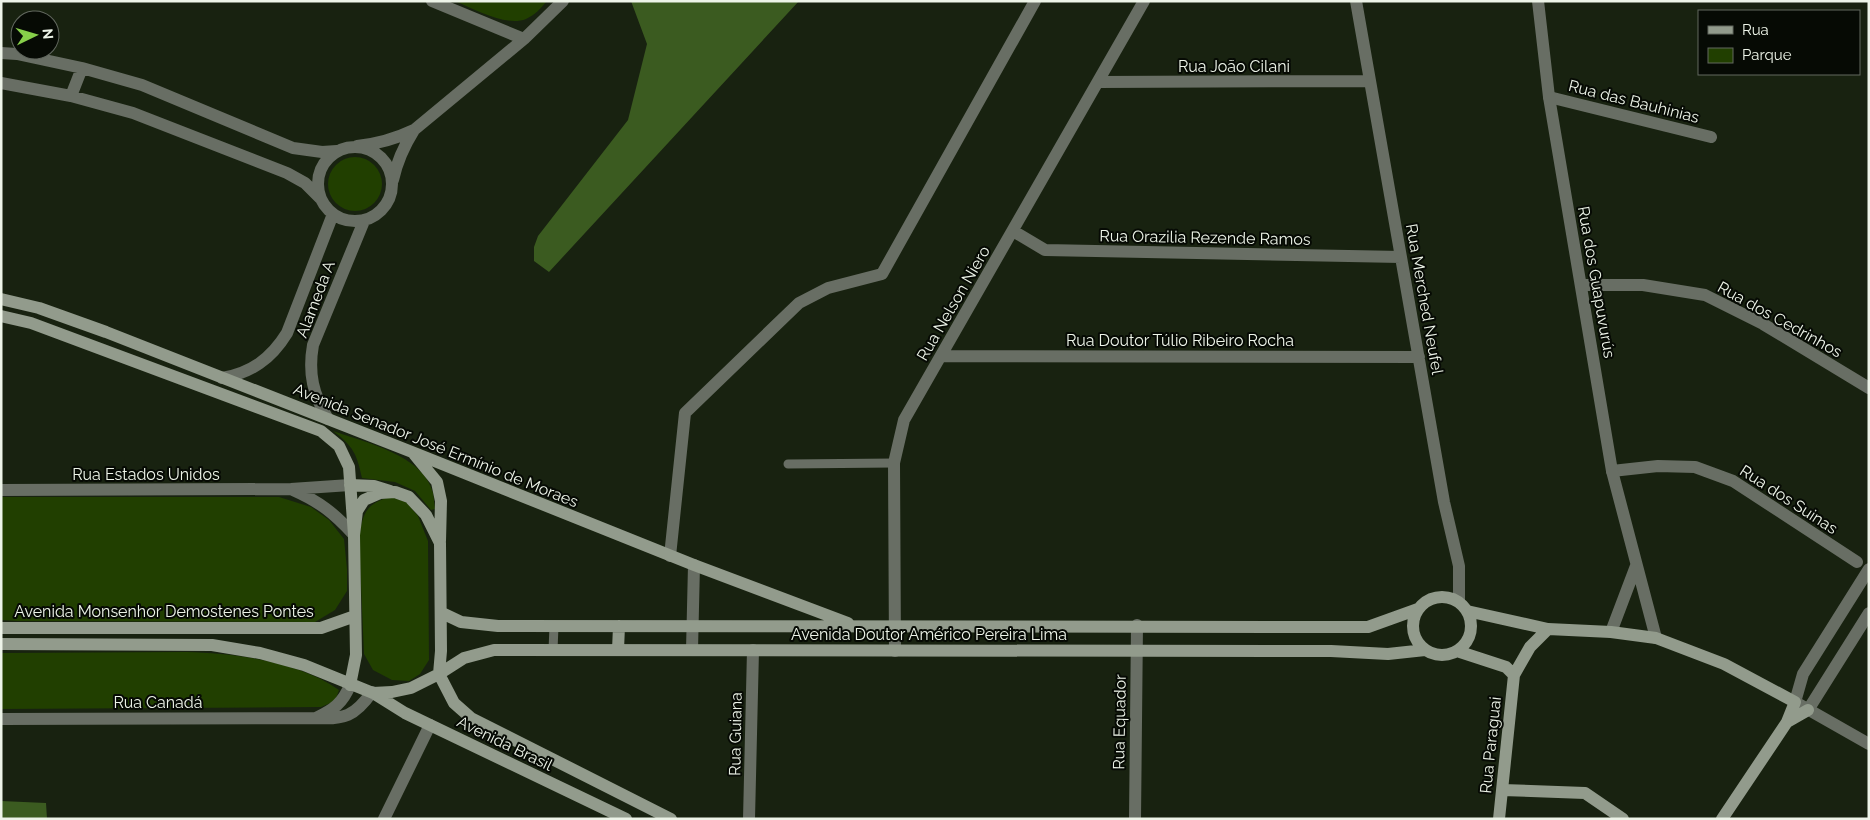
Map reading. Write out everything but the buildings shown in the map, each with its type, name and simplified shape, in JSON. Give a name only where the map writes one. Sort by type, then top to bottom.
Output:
[{"type":"main road","name":"Avenida Senador José Ermínio de Moraes","points":[[1,299],[47,311],[222,378],[670,556],[857,627]]},
{"type":"main road","name":"Avenida Senador José Ermínio de Moraes","points":[[1,316],[31,323],[321,431],[339,446],[349,467],[354,535]]},
{"type":"main road","points":[[412,452],[437,482],[441,501],[442,613],[439,674]]},
{"type":"main road","points":[[350,485],[374,486],[409,497],[426,515],[440,543]]},
{"type":"main road","points":[[350,685],[356,655],[354,535],[358,511],[364,500],[380,493],[395,492]]},
{"type":"main road","points":[[1463,606],[1471,621],[1470,633],[1466,643],[1457,651],[1447,655],[1425,650],[1417,641],[1413,631],[1418,609],[1426,601],[1434,598],[1448,598],[1463,606],[1548,629],[1611,632],[1656,638],[1724,664],[1795,702],[1788,722],[1722,819]]},
{"type":"main road","name":"Avenida Doutor Américo Pereira Lima","points":[[442,613],[461,622],[498,626],[1368,627],[1418,609]]},
{"type":"main road","name":"Avenida Monsenhor Demostenes Pontes","points":[[1,628],[320,628],[356,616]]},
{"type":"main road","points":[[618,626],[618,650]]},
{"type":"main road","name":"Rua Paraguai","points":[[1499,819],[1514,675],[1530,647],[1548,629]]},
{"type":"main road","name":"Avenida Monsenhor Demostenes Pontes","points":[[1,644],[212,645],[260,653],[304,666],[350,685],[373,692]]},
{"type":"main road","name":"Avenida Doutor Américo Pereira Lima","points":[[373,692],[392,692],[411,688],[439,674],[464,658],[494,650],[1136,650],[1331,651],[1388,654],[1425,650]]},
{"type":"main road","points":[[1457,651],[1506,667],[1514,675]]},
{"type":"main road","name":"Avenida Brasil","points":[[439,674],[454,703],[471,718],[671,819]]},
{"type":"main road","name":"Avenida Brasil","points":[[373,692],[405,713],[626,819]]},
{"type":"main road","points":[[1788,722],[1808,710]]},
{"type":"main road","points":[[565,790],[576,771]]},
{"type":"main road","points":[[1502,790],[1585,793],[1623,819]]},
{"type":"street","points":[[432,1],[524,39]]},
{"type":"street","points":[[320,198],[318,176],[328,158],[337,151],[347,147],[377,144],[396,139],[414,130],[524,39],[563,1]]},
{"type":"street","points":[[670,556],[685,413],[799,303],[828,288],[882,274],[1035,1]]},
{"type":"street","name":"Rua Nelson Niero","points":[[895,650],[894,463],[904,420],[1144,1]]},
{"type":"street","name":"Rua Merched Neufel","points":[[1356,1],[1444,502],[1459,566],[1463,606]]},
{"type":"street","name":"Rua dos Guapuvurús","points":[[1538,1],[1550,97],[1612,471],[1656,638]]},
{"type":"street","points":[[1,53],[17,54],[82,68],[142,85],[293,148],[315,152],[337,151]]},
{"type":"street","points":[[71,96],[82,68]]},
{"type":"street","name":"Rua João Cilani","points":[[1098,82],[1370,81]]},
{"type":"street","points":[[1,83],[71,96],[133,113],[287,173],[305,183],[333,214],[343,220],[353,222],[374,217],[388,202],[397,163],[404,146],[414,130]]},
{"type":"street","name":"Rua das Bauhinias","points":[[1550,97],[1711,136]]},
{"type":"street","points":[[357,146],[368,148],[377,153],[385,161],[393,181]]},
{"type":"street","name":"Alameda A","points":[[222,378],[248,371],[271,355],[280,345],[287,333],[333,214]]},
{"type":"street","name":"Alameda A","points":[[328,419],[315,396],[310,371],[313,345],[364,220]]},
{"type":"street","name":"Rua Orazilia Rezende Ramos","points":[[1013,231],[1045,250],[1401,257]]},
{"type":"street","name":"Rua dos Cedrinhos","points":[[1582,285],[1642,285],[1705,295],[1763,324],[1869,388]]},
{"type":"street","name":"Rua Doutor Túlio Ribeiro Rocha","points":[[941,356],[1418,357]]},
{"type":"street","name":"Rua dos Suinas","points":[[1612,471],[1658,466],[1695,467],[1733,480],[1857,562]]},
{"type":"street","name":"Rua Estados Unidos","points":[[1,490],[291,489],[350,485]]},
{"type":"street","points":[[291,489],[314,500],[336,516],[354,535]]},
{"type":"street","points":[[692,650],[694,565]]},
{"type":"street","points":[[1611,632],[1636,566]]},
{"type":"street","points":[[1869,569],[1803,674],[1795,702],[1869,744]]},
{"type":"street","points":[[1808,710],[1869,613]]},
{"type":"street","name":"Rua Equador","points":[[1134,819],[1137,626]]},
{"type":"street","name":"Rua Guiana","points":[[749,819],[753,650]]},
{"type":"street","points":[[316,718],[330,712],[339,704],[345,698],[350,685]]},
{"type":"street","name":"Rua Canadá","points":[[1,719],[316,718],[333,720],[351,715],[363,705],[373,692]]},
{"type":"street","points":[[384,819],[430,725]]},
{"type":"lane","points":[[788,464],[894,463]]},
{"type":"lane","points":[[553,650],[554,626]]},
{"type":"green space","points":[[455,1],[547,1],[540,9],[526,19],[509,21],[490,16]]},
{"type":"green space","points":[[631,1],[799,1],[549,272],[534,261],[534,247],[538,236],[628,120],[647,44]]},
{"type":"green space","points":[[355,157],[365,159],[374,165],[380,174],[382,184],[380,194],[374,203],[365,209],[355,211],[345,209],[336,203],[330,194],[328,184],[330,174],[336,165],[345,159]]},
{"type":"green space","points":[[333,431],[376,445],[406,460],[418,469],[427,480],[433,493],[435,509],[431,510],[415,491],[395,482],[362,478],[358,463],[350,446]]},
{"type":"green space","points":[[1,497],[279,497],[311,507],[329,520],[344,539],[347,591],[335,610],[315,622],[1,620]]},
{"type":"green space","points":[[391,497],[406,502],[418,516],[428,541],[429,660],[420,674],[409,681],[392,680],[373,670],[364,654],[360,531],[366,511],[375,503]]},
{"type":"green space","points":[[187,652],[226,654],[286,666],[306,672],[339,690],[335,701],[321,707],[1,709],[1,653]]},
{"type":"green space","points":[[1,801],[46,803],[47,819],[1,819]]}]
